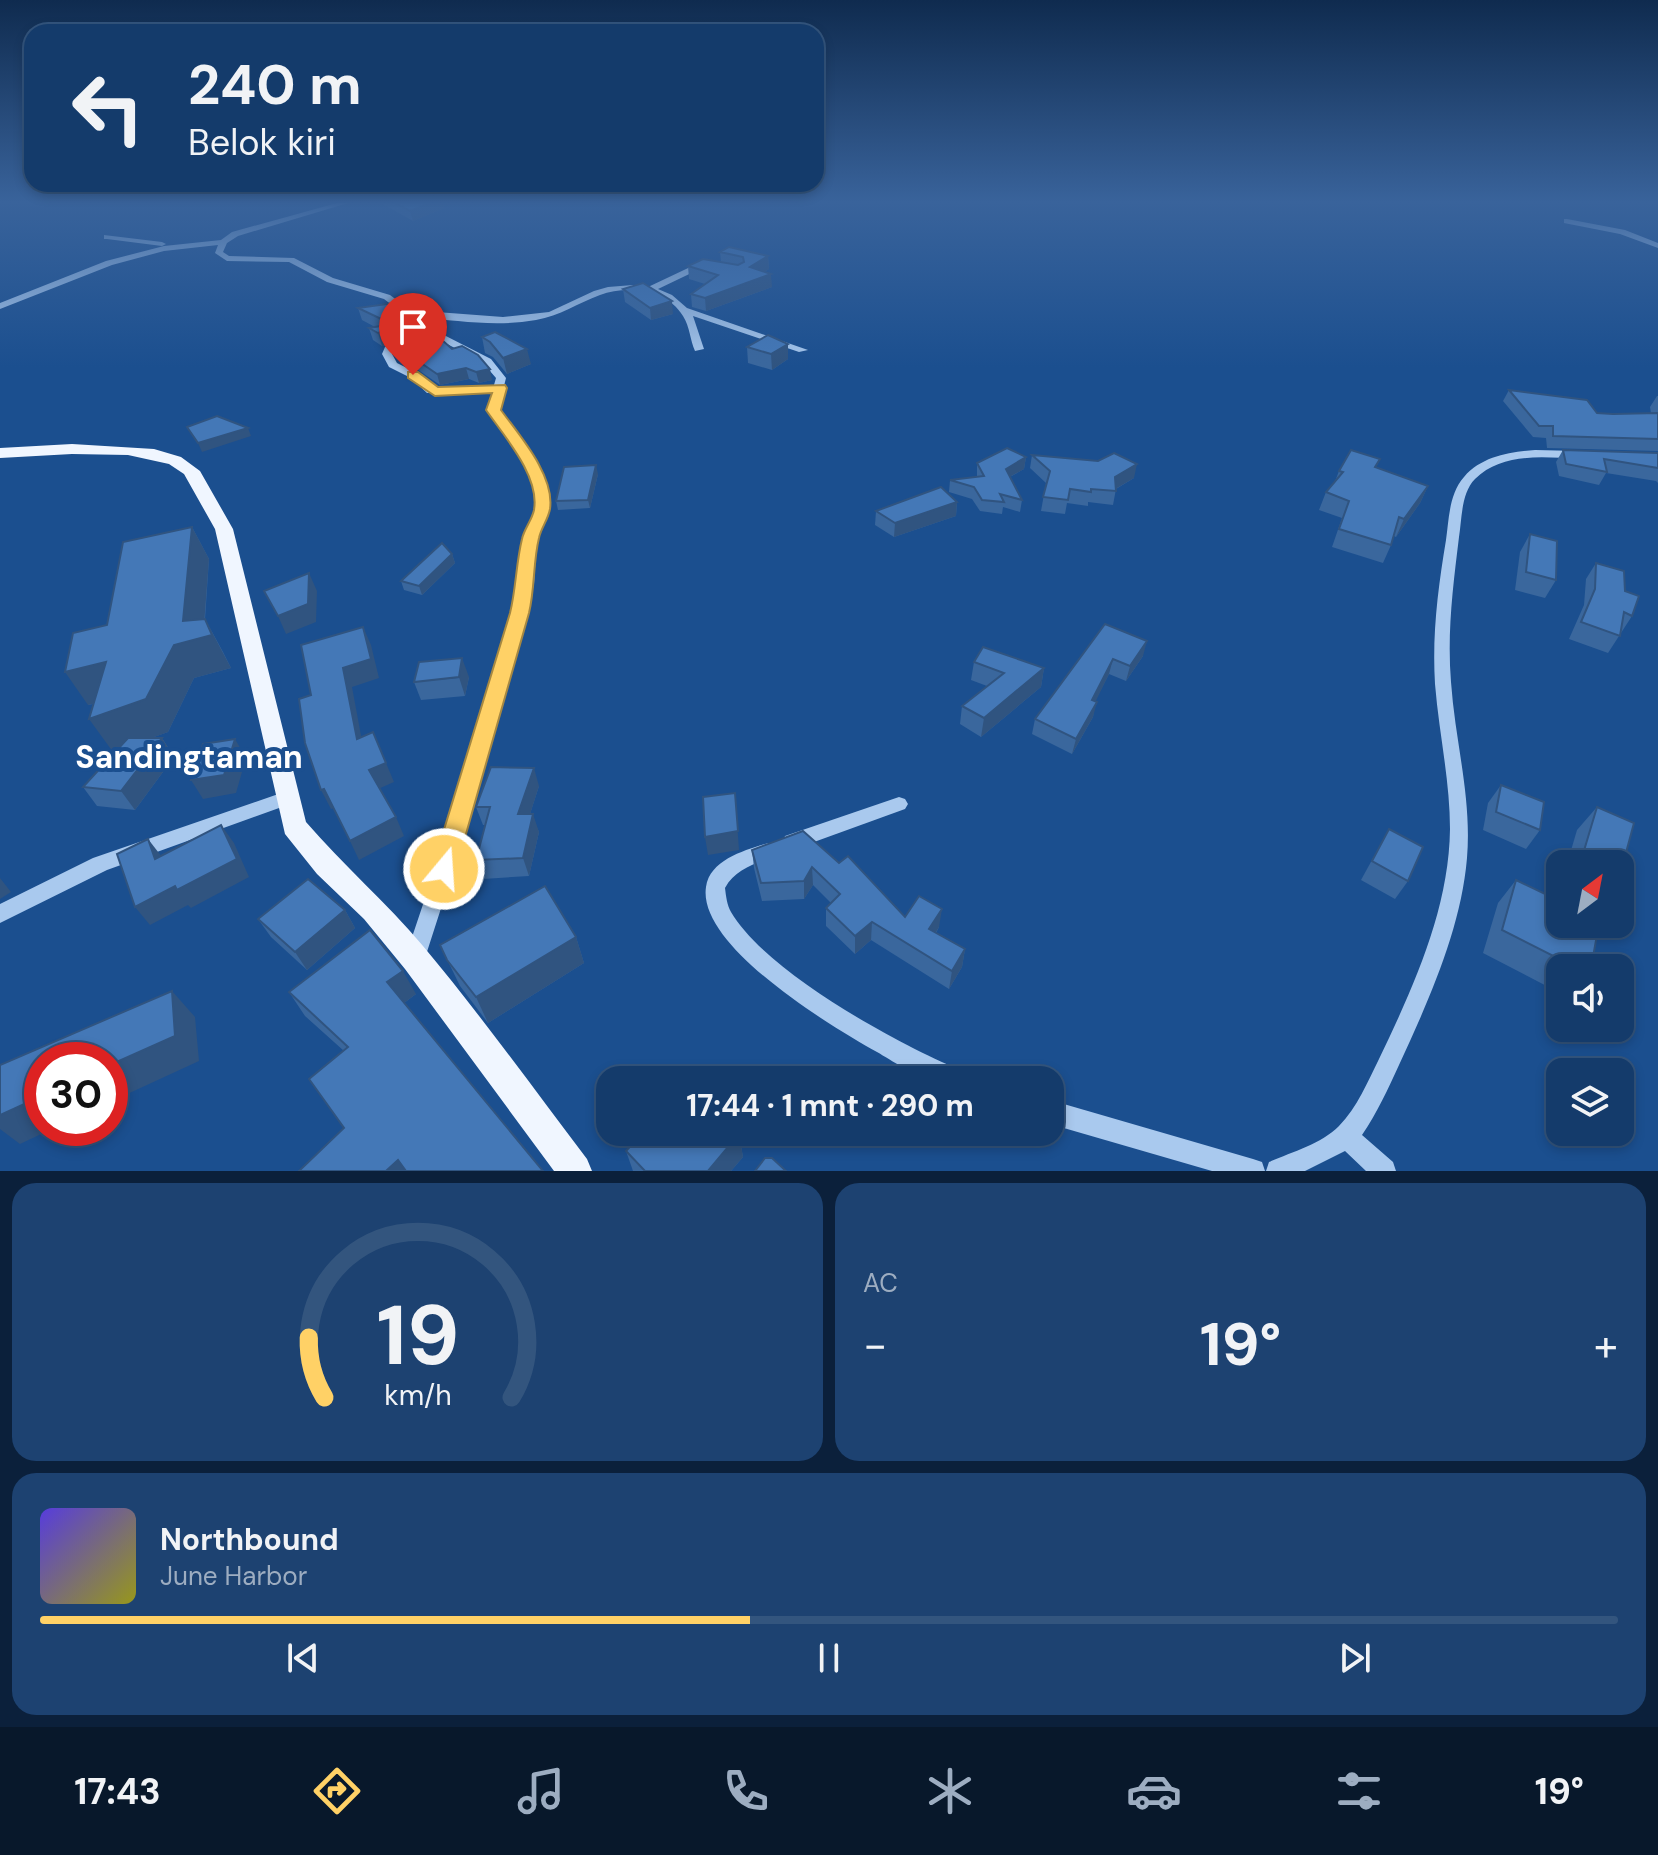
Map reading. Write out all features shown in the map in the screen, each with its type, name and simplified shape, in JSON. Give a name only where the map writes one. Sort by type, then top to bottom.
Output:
[{"type":"main road","points":[[0,453],[123,450],[163,455],[184,464],[191,471],[224,529],[294,826],[305,843],[374,910],[415,959],[575,1171]]},
{"type":"street","points":[[0,306],[126,258]]},
{"type":"street","points":[[249,258],[291,260],[330,280],[387,297],[437,335],[487,361],[501,378],[501,388],[493,410],[533,467],[540,483],[541,513],[530,538],[527,584],[516,628],[464,809],[415,959]]},
{"type":"street","points":[[649,290],[696,266],[711,264]]},
{"type":"street","points":[[410,313],[510,321],[560,313],[611,289],[624,287],[649,290],[669,297],[684,310],[803,350]]},
{"type":"street","points":[[684,310],[699,349]]},
{"type":"street","points":[[437,335],[389,349],[387,354],[393,365],[415,376],[431,391],[501,388]]},
{"type":"street","points":[[1278,1171],[1346,1136],[1370,1100],[1415,1007],[1441,930],[1453,880],[1459,833],[1442,664],[1441,613],[1463,487],[1480,469],[1506,456],[1535,453],[1603,456]]},
{"type":"street","points":[[0,914],[100,864],[287,798]]},
{"type":"street","points":[[899,804],[746,859],[725,871],[715,887],[715,905],[727,926],[753,955],[805,996],[923,1066]]},
{"type":"street","points":[[1064,1116],[1253,1171]]},
{"type":"street","points":[[1346,1136],[1384,1171]]},
{"type":"building","points":[[743,258],[765,258],[750,267],[771,274],[705,298],[691,294],[718,275],[688,266],[703,259],[738,265],[744,262]]},
{"type":"building","points":[[643,283],[672,301],[650,308],[623,289]]},
{"type":"building","points":[[394,303],[413,322],[378,333],[369,328],[392,324],[358,308]]},
{"type":"building","points":[[432,331],[452,349],[462,346],[478,355],[490,369],[476,372],[466,368],[437,374],[392,343]]},
{"type":"building","points":[[495,332],[527,349],[503,358],[482,337]]},
{"type":"building","points":[[768,335],[788,344],[771,354],[747,347]]},
{"type":"building","points":[[1509,390],[1587,400],[1597,413],[1658,413],[1658,439],[1553,436],[1553,426],[1539,426]]},
{"type":"building","points":[[217,416],[248,428],[198,443],[187,427]]},
{"type":"building","points":[[1007,448],[1026,457],[1006,469],[1022,500],[1000,494],[1004,502],[982,500],[974,487],[950,480],[984,476],[977,463]]},
{"type":"building","points":[[1351,450],[1380,459],[1375,467],[1428,486],[1404,519],[1399,517],[1391,545],[1339,529],[1349,501],[1326,492],[1343,472],[1339,471]]},
{"type":"building","points":[[1563,450],[1658,453],[1658,468],[1604,459],[1607,472],[1566,464]]},
{"type":"building","points":[[1114,453],[1137,464],[1115,477],[1116,491],[1070,489],[1068,500],[1043,497],[1050,471],[1032,455],[1098,461]]},
{"type":"building","points":[[596,465],[588,500],[556,501],[564,467]]},
{"type":"building","points":[[941,487],[957,502],[895,523],[876,511]]},
{"type":"building","points":[[192,527],[183,621],[205,619],[212,635],[174,645],[146,699],[89,719],[106,662],[65,672],[73,633],[107,625],[123,542]]},
{"type":"building","points":[[1530,534],[1557,541],[1556,580],[1526,572]]},
{"type":"building","points":[[442,543],[452,554],[419,586],[401,581]]},
{"type":"building","points":[[1596,563],[1624,571],[1625,591],[1639,596],[1632,616],[1624,612],[1620,636],[1581,622],[1595,589]]},
{"type":"building","points":[[309,573],[308,604],[278,616],[264,591]]},
{"type":"building","points":[[1105,624],[1147,641],[1130,666],[1113,659],[1092,700],[1097,702],[1076,739],[1035,719]]},
{"type":"building","points":[[363,627],[371,659],[343,668],[357,739],[373,732],[386,763],[369,770],[396,817],[350,841],[324,789],[321,790],[305,743],[299,699],[311,695],[301,645]]},
{"type":"building","points":[[983,647],[1044,668],[984,718],[962,706],[1004,673],[974,662]]},
{"type":"building","points":[[462,658],[459,677],[414,682],[419,662]]},
{"type":"building","points":[[128,738],[162,738],[121,791],[83,787]]},
{"type":"building","points":[[235,739],[224,775],[191,780],[203,744]]},
{"type":"building","points":[[491,767],[534,768],[518,814],[533,814],[523,858],[476,860],[490,807],[476,807]]},
{"type":"building","points":[[1501,785],[1544,802],[1540,830],[1496,812]]},
{"type":"building","points":[[735,793],[738,831],[705,837],[703,797]]},
{"type":"building","points":[[1597,807],[1634,823],[1627,850],[1584,850]]},
{"type":"building","points":[[221,825],[237,859],[177,890],[175,886],[135,907],[117,854],[148,839],[155,859]]},
{"type":"building","points":[[1389,829],[1423,847],[1408,881],[1372,861]]},
{"type":"building","points":[[803,831],[839,863],[848,856],[905,917],[919,896],[942,909],[929,929],[965,949],[952,971],[872,922],[855,936],[826,908],[840,894],[812,867],[804,881],[761,883],[752,850]]},
{"type":"building","points":[[308,879],[345,910],[295,952],[258,919]]},
{"type":"building","points":[[1516,880],[1546,894],[1546,938],[1596,938],[1594,954],[1549,954],[1502,930]]},
{"type":"building","points":[[545,886],[576,937],[476,997],[447,960],[440,945]]},
{"type":"building","points":[[370,930],[403,971],[387,982],[543,1171],[406,1171],[398,1160],[386,1171],[299,1171],[344,1128],[309,1079],[348,1047],[289,992]]},
{"type":"building","points":[[172,991],[175,1036],[128,1057],[128,1042],[53,1042]]},
{"type":"building","points":[[24,1055],[24,1104],[0,1115],[0,1065]]},
{"type":"building","points":[[630,1146],[729,1146],[708,1171],[645,1171],[626,1151]]},
{"type":"building","points":[[765,1158],[772,1158],[786,1171],[755,1171]]},
{"type":"district","name":"Sandingtaman","points":[[189,757]]},
{"type":"route","points":[[413,375],[435,392],[501,388],[493,410],[533,467],[543,502],[530,538],[527,584],[520,613],[444,869]]}]
